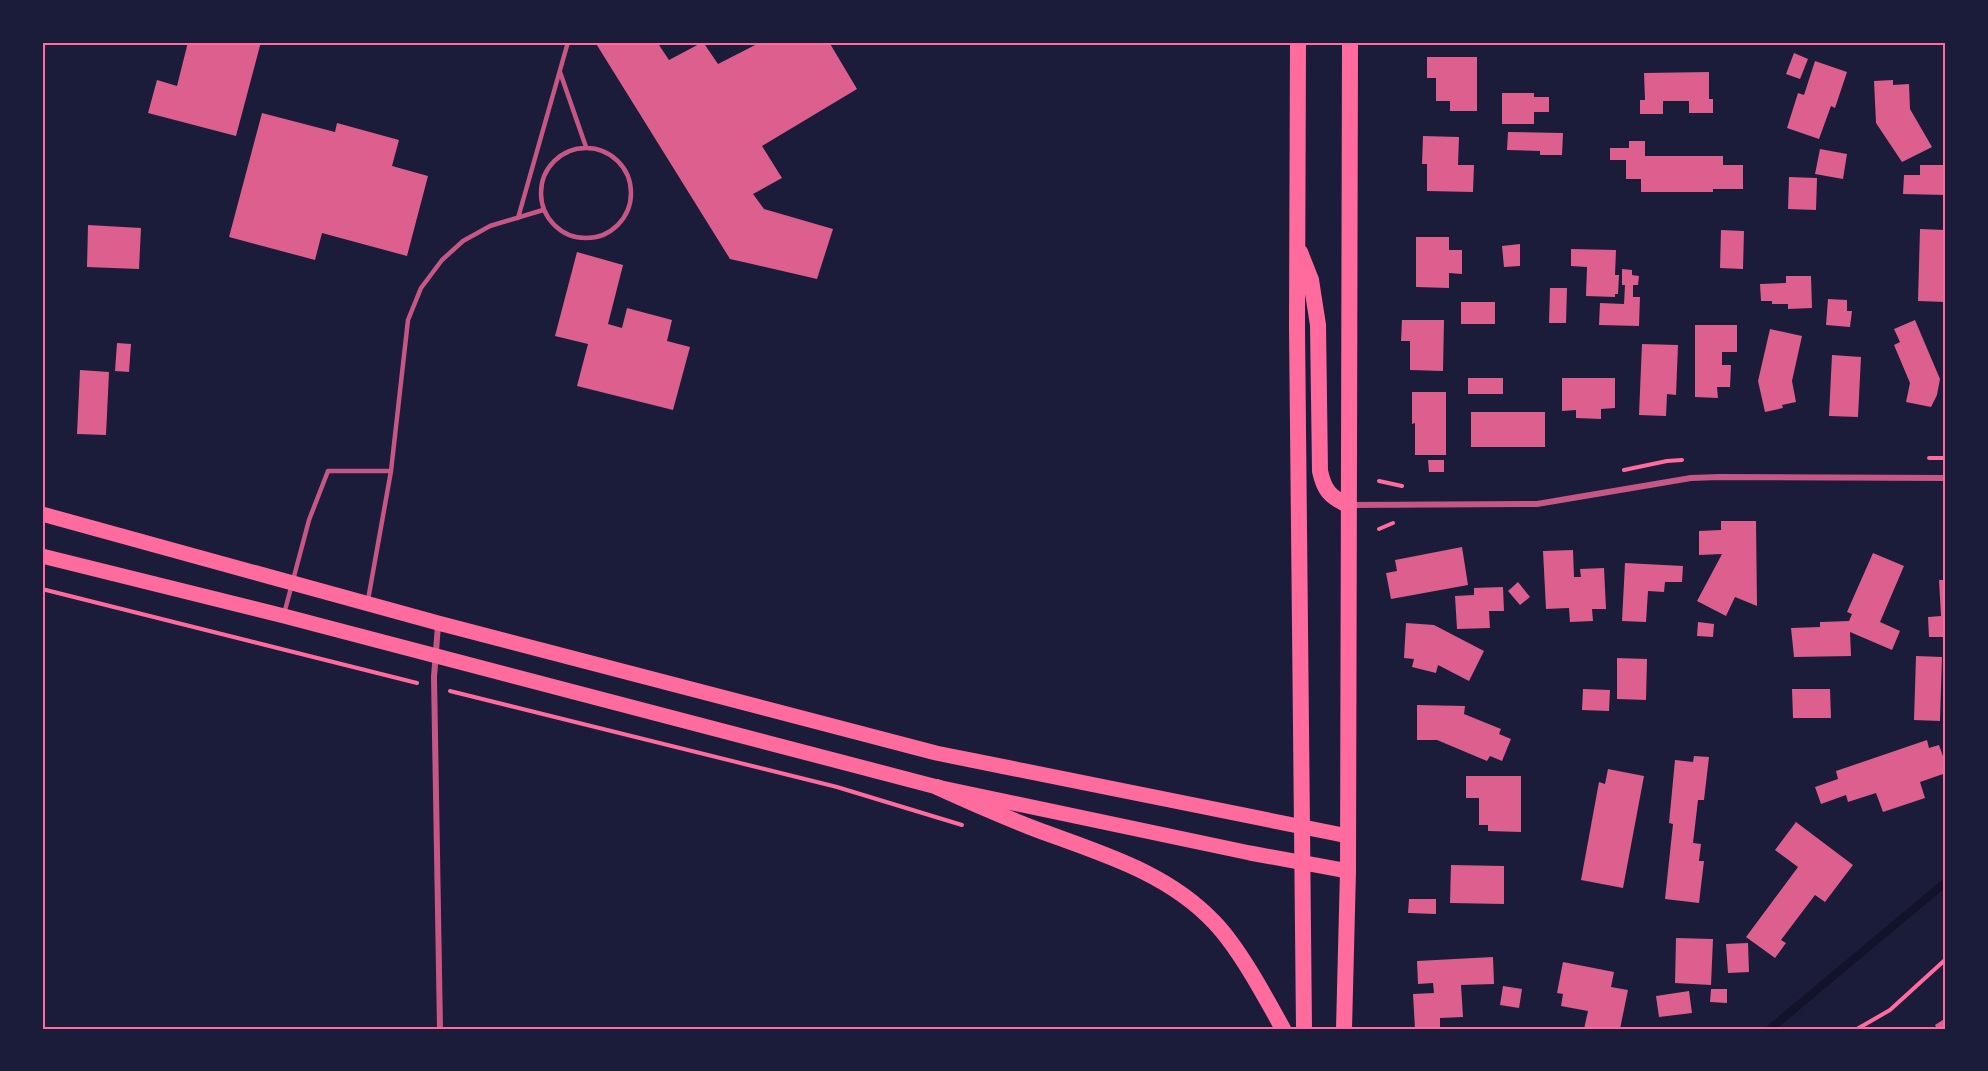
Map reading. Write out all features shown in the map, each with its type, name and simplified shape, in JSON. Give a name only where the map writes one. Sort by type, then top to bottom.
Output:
[{"type":"highway","points":[[1298,42],[1297,244],[1304,1029]]},
{"type":"highway","points":[[1344,1029],[1348,871],[1350,42]]},
{"type":"highway","points":[[1297,244],[1311,280],[1318,326],[1320,471],[1328,494],[1348,505]]},
{"type":"highway","points":[[937,787],[1015,821],[1130,865],[1161,880],[1214,921],[1233,945],[1283,1029]]},
{"type":"main road","points":[[42,514],[438,622],[936,753],[1348,836]]},
{"type":"main road","points":[[42,556],[284,616],[937,787],[1250,853],[1348,871]]},
{"type":"street","points":[[1348,505],[1537,504],[1664,483],[1719,477],[1946,478]]},
{"type":"street","points":[[438,622],[435,656],[440,1029]]},
{"type":"lane","points":[[42,85],[43,42]]},
{"type":"lane","points":[[518,218],[568,42]]},
{"type":"lane","points":[[560,71],[585,147]]},
{"type":"lane","points":[[585,147],[601,149],[625,168],[632,197],[619,225],[591,238],[576,237],[562,232],[543,210],[540,195],[541,180],[548,167],[558,156],[571,149],[585,147]]},
{"type":"lane","points":[[367,603],[392,471],[408,320],[421,288],[442,260],[463,241],[490,226],[543,210]]},
{"type":"lane","points":[[284,616],[309,520],[328,471],[392,471]]},
{"type":"path","points":[[1379,529],[1397,522]]},
{"type":"path","points":[[42,589],[405,680]]},
{"type":"path","points":[[474,697],[837,787],[972,828]]},
{"type":"path","points":[[1857,1029],[1890,1010],[1946,959]]},
{"type":"building","points":[[188,42],[261,42],[236,136],[148,113],[157,80],[177,86]]},
{"type":"building","points":[[595,42],[657,42],[669,60],[703,42],[718,64],[761,42],[829,42],[857,89],[762,146],[782,178],[753,194],[764,209],[833,229],[817,279],[730,259]]},
{"type":"building","points":[[1690,42],[1729,42],[1729,45],[1690,44]]},
{"type":"building","points":[[1794,53],[1808,59],[1800,79],[1786,74]]},
{"type":"building","points":[[1427,57],[1477,57],[1477,111],[1450,111],[1450,101],[1436,101],[1436,78],[1427,78]]},
{"type":"building","points":[[1815,61],[1847,72],[1835,108],[1831,106],[1819,139],[1787,128],[1798,93],[1804,95]]},
{"type":"building","points":[[1709,72],[1709,99],[1713,99],[1713,113],[1689,113],[1689,101],[1663,101],[1663,114],[1640,114],[1640,100],[1645,100],[1644,73]]},
{"type":"building","points":[[1893,80],[1893,85],[1909,84],[1910,109],[1932,147],[1902,162],[1876,123],[1874,81]]},
{"type":"building","points":[[1502,93],[1534,93],[1534,97],[1549,97],[1549,112],[1534,112],[1534,124],[1502,124]]},
{"type":"building","points":[[262,113],[335,132],[337,123],[399,140],[392,166],[428,176],[407,256],[322,233],[315,260],[229,237]]},
{"type":"building","points":[[1508,132],[1563,133],[1562,155],[1540,155],[1540,151],[1507,150]]},
{"type":"building","points":[[1423,136],[1459,137],[1458,165],[1474,165],[1473,192],[1427,191],[1427,164],[1422,164]]},
{"type":"building","points":[[1629,141],[1645,141],[1645,156],[1723,156],[1723,165],[1743,165],[1743,189],[1713,189],[1713,192],[1641,192],[1641,179],[1626,179],[1626,160],[1610,160],[1610,148],[1629,148]]},
{"type":"building","points":[[1820,149],[1847,154],[1843,179],[1815,174]]},
{"type":"building","points":[[1920,165],[1946,165],[1946,195],[1903,194],[1904,175],[1920,175]]},
{"type":"building","points":[[1789,177],[1817,178],[1816,210],[1788,209]]},
{"type":"building","points":[[88,225],[141,228],[139,269],[87,267]]},
{"type":"building","points":[[1920,229],[1946,230],[1946,302],[1918,301]]},
{"type":"building","points":[[1721,230],[1744,231],[1743,269],[1720,268]]},
{"type":"building","points":[[1416,237],[1449,237],[1449,250],[1462,250],[1462,274],[1449,273],[1449,288],[1416,287]]},
{"type":"building","points":[[1520,244],[1520,266],[1504,267],[1502,246]]},
{"type":"building","points":[[1571,249],[1616,250],[1615,275],[1619,275],[1618,294],[1615,294],[1615,297],[1586,296],[1587,267],[1571,266]]},
{"type":"building","points":[[577,252],[623,265],[608,324],[622,328],[627,308],[672,320],[667,341],[690,347],[673,410],[577,386],[588,344],[555,336]]},
{"type":"building","points":[[1622,269],[1632,270],[1632,275],[1639,276],[1638,285],[1633,285],[1633,297],[1640,297],[1639,326],[1599,325],[1600,303],[1624,304],[1625,285],[1622,285]]},
{"type":"building","points":[[1786,276],[1811,276],[1812,308],[1788,309],[1788,304],[1761,301],[1760,284],[1786,283]]},
{"type":"building","points":[[1550,288],[1567,288],[1566,323],[1549,323]]},
{"type":"building","points":[[1828,299],[1847,300],[1847,311],[1852,311],[1850,327],[1826,325]]},
{"type":"building","points":[[1461,302],[1495,302],[1495,324],[1461,324]]},
{"type":"building","points":[[1402,320],[1444,320],[1443,371],[1410,370],[1410,341],[1401,341]]},
{"type":"building","points":[[1915,320],[1940,379],[1937,395],[1931,407],[1906,402],[1910,383],[1894,345],[1900,342],[1894,329]]},
{"type":"building","points":[[1695,325],[1737,325],[1737,352],[1722,352],[1722,365],[1731,365],[1730,387],[1717,387],[1718,398],[1695,397]]},
{"type":"building","points":[[1770,329],[1802,336],[1792,381],[1796,402],[1765,412],[1758,381]]},
{"type":"building","points":[[117,343],[131,344],[129,372],[115,371]]},
{"type":"building","points":[[1642,344],[1678,345],[1676,395],[1667,394],[1666,416],[1639,415]]},
{"type":"building","points":[[1832,355],[1861,357],[1858,417],[1829,416]]},
{"type":"building","points":[[80,370],[109,372],[106,435],[77,434]]},
{"type":"building","points":[[1468,378],[1503,378],[1503,394],[1468,394]]},
{"type":"building","points":[[1562,378],[1615,378],[1615,408],[1601,409],[1601,419],[1576,418],[1576,410],[1562,411]]},
{"type":"building","points":[[1412,392],[1446,392],[1446,455],[1415,455]]},
{"type":"building","points":[[1471,412],[1545,412],[1545,447],[1471,447]]},
{"type":"building","points":[[1428,460],[1444,460],[1444,472],[1429,472]]},
{"type":"building","points":[[1721,521],[1756,521],[1757,606],[1735,597],[1726,616],[1697,601],[1722,554],[1699,555],[1699,531],[1721,530]]},
{"type":"building","points":[[1462,547],[1468,585],[1391,599],[1386,573],[1397,571],[1395,560]]},
{"type":"building","points":[[1573,550],[1574,577],[1581,577],[1580,569],[1604,568],[1606,609],[1592,609],[1593,621],[1570,622],[1569,608],[1546,609],[1543,551]]},
{"type":"building","points":[[1873,553],[1904,566],[1880,622],[1900,631],[1892,650],[1850,632],[1851,656],[1794,657],[1791,628],[1820,627],[1820,622],[1849,621],[1852,614],[1847,612]]},
{"type":"building","points":[[1625,563],[1683,566],[1682,582],[1665,582],[1664,592],[1648,591],[1646,622],[1622,621]]},
{"type":"building","points":[[1939,580],[1946,580],[1946,637],[1929,637],[1928,617],[1941,616]]},
{"type":"building","points":[[1518,582],[1530,597],[1520,605],[1508,591]]},
{"type":"building","points":[[1503,587],[1504,611],[1489,611],[1490,628],[1457,629],[1455,596],[1474,595],[1474,588]]},
{"type":"building","points":[[1698,622],[1714,624],[1713,637],[1697,636]]},
{"type":"building","points":[[1406,623],[1434,625],[1484,651],[1469,681],[1438,665],[1436,673],[1412,667],[1414,659],[1404,658]]},
{"type":"building","points":[[1916,656],[1942,657],[1940,721],[1914,720]]},
{"type":"building","points":[[1617,658],[1647,659],[1646,700],[1617,699]]},
{"type":"building","points":[[1583,689],[1610,690],[1609,711],[1582,710]]},
{"type":"building","points":[[1792,689],[1830,689],[1831,718],[1793,718]]},
{"type":"building","points":[[1417,705],[1465,706],[1464,714],[1501,729],[1499,734],[1511,739],[1502,761],[1490,756],[1487,761],[1437,740],[1417,740]]},
{"type":"building","points":[[1927,740],[1929,748],[1939,745],[1946,765],[1946,773],[1920,782],[1925,798],[1883,812],[1876,793],[1848,802],[1846,795],[1821,804],[1815,787],[1838,779],[1836,771]]},
{"type":"building","points":[[1694,756],[1709,757],[1704,800],[1698,800],[1693,843],[1701,844],[1699,861],[1704,861],[1699,903],[1665,899],[1673,824],[1669,823],[1675,760],[1693,762]]},
{"type":"building","points":[[1608,769],[1644,776],[1623,888],[1581,880],[1599,782],[1605,784]]},
{"type":"building","points":[[1466,776],[1521,776],[1521,832],[1488,831],[1488,825],[1479,825],[1479,798],[1466,798]]},
{"type":"building","points":[[1796,822],[1853,865],[1825,902],[1815,895],[1781,940],[1786,943],[1775,958],[1746,937],[1798,867],[1775,850]]},
{"type":"building","points":[[1451,865],[1504,866],[1504,904],[1450,903]]},
{"type":"building","points":[[1409,899],[1436,899],[1436,914],[1408,913]]},
{"type":"building","points":[[1676,938],[1713,939],[1711,985],[1675,983]]},
{"type":"building","points":[[1748,943],[1749,972],[1728,973],[1726,944]]},
{"type":"building","points":[[1493,957],[1494,984],[1461,985],[1463,1017],[1440,1018],[1440,1029],[1415,1029],[1413,994],[1434,993],[1433,983],[1418,984],[1417,961]]},
{"type":"building","points":[[1563,962],[1614,972],[1611,987],[1628,990],[1620,1029],[1584,1029],[1588,1011],[1561,1006],[1563,994],[1557,993]]},
{"type":"building","points":[[1503,986],[1522,989],[1519,1008],[1500,1005]]},
{"type":"building","points":[[1711,989],[1727,989],[1727,1003],[1710,1002]]},
{"type":"building","points":[[1689,991],[1692,1013],[1659,1017],[1656,996]]},
{"type":"building","points":[[1946,1018],[1946,1029],[1937,1029],[1935,1025]]},
{"type":"waterway","points":[[1770,1029],[1946,882]]}]
